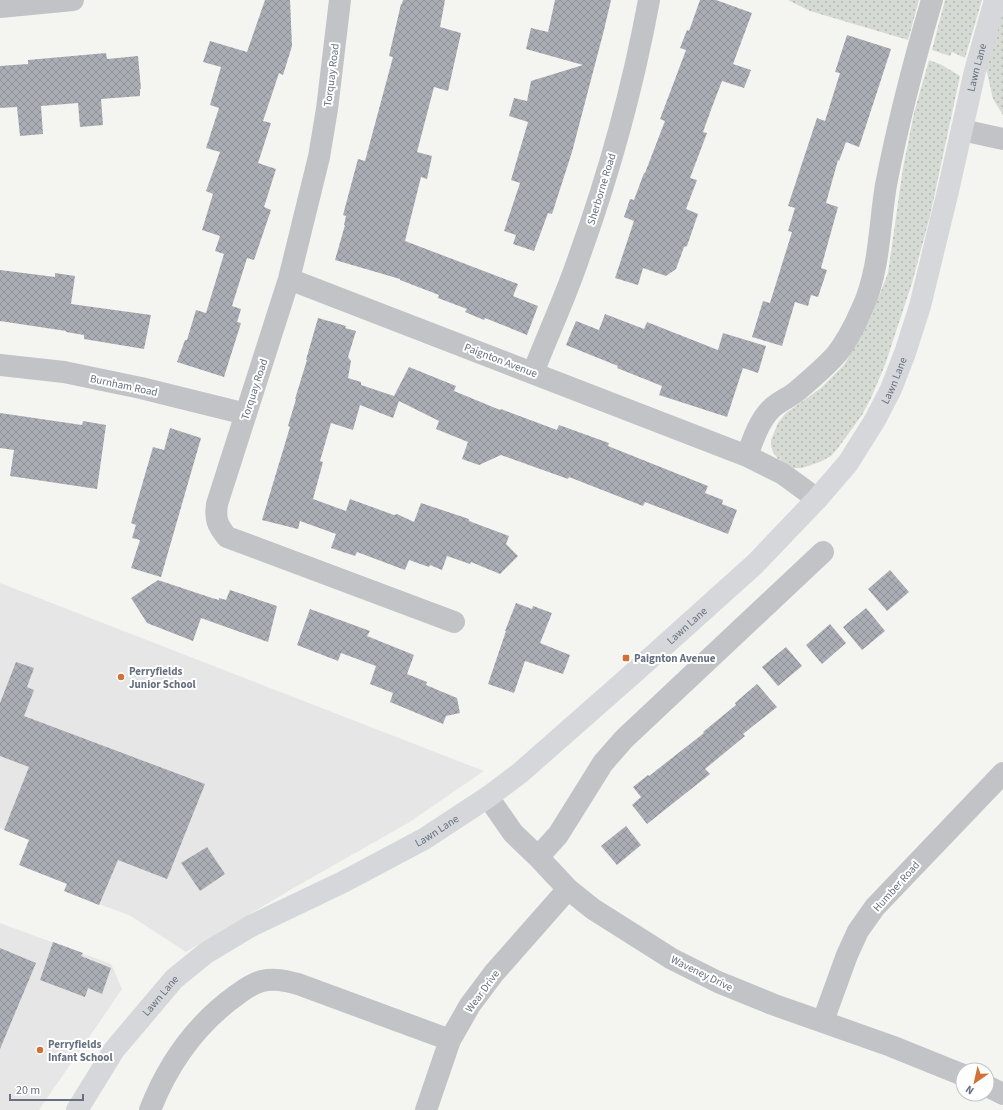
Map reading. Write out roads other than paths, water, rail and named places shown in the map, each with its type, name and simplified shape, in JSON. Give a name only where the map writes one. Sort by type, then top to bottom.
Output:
[{"type":"street","points":[[0,7],[73,0]]},
{"type":"street","name":"Torquay Road","points":[[340,0],[328,102],[319,157],[288,279],[217,504],[216,517],[220,529],[227,537],[454,622]]},
{"type":"street","name":"Sherborne Road","points":[[533,373],[579,258],[601,190],[627,100],[649,0]]},
{"type":"street","points":[[747,456],[759,425],[770,410],[816,375],[836,355],[852,329],[862,308],[870,288],[876,260],[886,185],[904,103],[932,0]]},
{"type":"street","name":"Lawn Lane","points":[[77,1110],[114,1050],[174,979],[206,953],[251,926],[343,882],[424,839],[488,797],[526,768],[743,574],[817,499],[848,462],[875,420],[891,389],[905,353],[920,306],[975,71],[995,0]]},
{"type":"street","points":[[962,130],[1003,139]]},
{"type":"street","name":"Paignton Avenue","points":[[288,279],[747,456],[783,474],[817,499]]},
{"type":"street","name":"Burnham Road","points":[[0,365],[64,372],[141,388],[246,414]]},
{"type":"street","points":[[538,857],[558,835],[603,763],[624,739],[823,552]]},
{"type":"street","name":"Humber Road","points":[[823,1021],[847,955],[858,931],[875,907],[1003,773]]},
{"type":"street","name":"Waveney Drive","points":[[488,797],[513,833],[568,889],[593,909],[672,959],[718,982],[772,1004],[891,1046],[955,1072]]},
{"type":"street","name":"Wear Drive","points":[[426,1110],[450,1040],[470,1005],[494,973],[568,889]]},
{"type":"street","points":[[150,1110],[155,1096],[171,1065],[193,1035],[232,998],[262,981],[280,980],[298,984],[450,1040]]},
{"type":"place","name":"Paignton Avenue","points":[[626,658]]},
{"type":"place","name":"Perryfields Junior School","points":[[121,677]]},
{"type":"place","name":"Perryfields Infant School","points":[[40,1050]]}]
